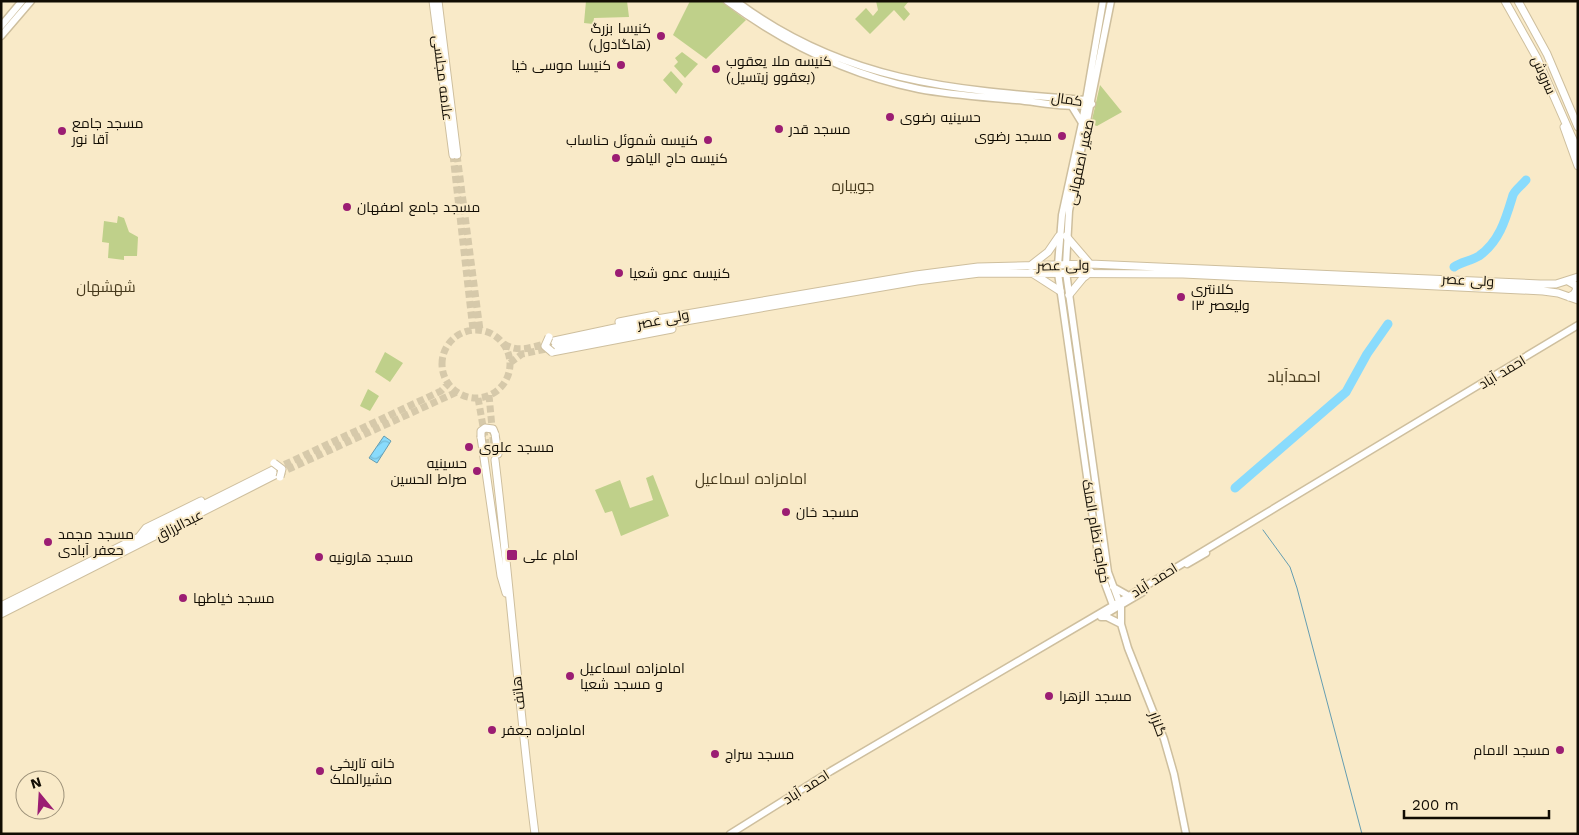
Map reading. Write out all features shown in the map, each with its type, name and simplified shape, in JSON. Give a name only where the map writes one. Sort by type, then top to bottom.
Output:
[{"type":"main road","points":[[1,26],[22,1]]},
{"type":"main road","points":[[1,36],[31,1]]},
{"type":"main road","name":"علامه مجلسی","points":[[433,1],[455,155],[438,1]]},
{"type":"main road","name":"کمال","points":[[727,1],[775,34],[811,53],[888,82],[966,95],[1088,103]]},
{"type":"main road","name":"کمال","points":[[736,1],[777,30],[809,47],[840,60],[890,76],[930,84],[1072,102]]},
{"type":"main road","name":"صغیر اصفهانی","points":[[1062,269],[1062,236],[1082,123],[1088,103],[1103,1]]},
{"type":"main road","name":"صغیر اصفهانی","points":[[1062,236],[1088,103],[1112,1]]},
{"type":"main road","name":"سروش","points":[[1505,1],[1526,37],[1578,151]]},
{"type":"main road","name":"سروش","points":[[1518,1],[1547,54],[1578,127]]},
{"type":"main road","points":[[1082,123],[1072,102],[1085,92],[1089,86]]},
{"type":"main road","points":[[1552,93],[1578,166]]},
{"type":"main road","points":[[1060,291],[1030,269],[1062,236],[1090,264]]},
{"type":"main road","name":"ولی عصر","points":[[1062,269],[1090,264],[1556,284],[1578,277]]},
{"type":"main road","name":"ولی عصر","points":[[718,313],[954,270],[1062,269],[1091,272],[1183,274],[1543,291],[1578,300]]},
{"type":"main road","name":"خواجه نظام الملک","points":[[1062,269],[1060,291],[1083,420]]},
{"type":"main road","name":"خواجه نظام الملک","points":[[1062,269],[1069,295],[1097,524],[1101,573],[1110,598],[1117,606]]},
{"type":"main road","points":[[1069,295],[1083,278],[1091,272]]},
{"type":"main road","points":[[1568,281],[1575,285],[1577,289],[1569,297]]},
{"type":"main road","points":[[704,308],[718,313],[707,323],[552,345],[648,316],[704,308]]},
{"type":"main road","name":"احمد آباد","points":[[1117,606],[1129,596],[1578,325]]},
{"type":"main road","name":"احمد آباد","points":[[730,834],[829,772],[1117,606],[1578,329]]},
{"type":"main road","points":[[494,458],[495,434],[492,429],[485,428],[481,431],[481,437],[501,576],[506,593]]},
{"type":"main road","name":"هاتف","points":[[494,458],[506,593],[510,612],[535,834]]},
{"type":"main road","name":"هاتف","points":[[494,458],[511,594],[510,612]]},
{"type":"main road","points":[[276,472],[148,544],[138,542],[146,528],[276,472]]},
{"type":"main road","name":"خواجه نظام الملک","points":[[1097,524],[1108,572],[1117,595],[1117,606],[1121,621]]},
{"type":"main road","name":"عبدالرزاق","points":[[1,606],[138,542]]},
{"type":"main road","name":"عبدالرزاق","points":[[1,614],[138,542]]},
{"type":"main road","points":[[1114,587],[1129,596]]},
{"type":"main road","points":[[1117,595],[1115,600],[1110,598],[1101,614],[1121,621]]},
{"type":"main road","name":"احمد آباد","points":[[735,834],[828,776],[1101,614]]},
{"type":"main road","name":"گلزار","points":[[1121,621],[1128,648],[1164,739],[1174,774],[1186,834]]},
{"type":"green space","points":[[586,1],[627,1],[629,17],[594,18],[593,24],[584,23]]},
{"type":"green space","points":[[690,1],[721,1],[746,20],[706,59],[673,35]]},
{"type":"green space","points":[[876,1],[909,1],[904,7],[910,14],[904,21],[894,10],[870,34],[855,19],[866,8],[873,16],[878,10]]},
{"type":"green space","points":[[682,52],[698,64],[685,78],[674,66],[678,62],[675,58]]},
{"type":"green space","points":[[671,71],[683,84],[676,94],[663,80]]},
{"type":"green space","points":[[1100,85],[1122,112],[1097,126],[1091,124]]},
{"type":"green space","points":[[118,216],[124,218],[129,232],[138,237],[137,256],[124,256],[124,260],[108,258],[109,243],[102,242],[104,221],[117,223]]},
{"type":"green space","points":[[385,352],[403,363],[390,382],[375,372]]},
{"type":"green space","points":[[368,389],[379,396],[370,411],[360,406]]},
{"type":"green space","points":[[653,475],[669,516],[621,536],[612,511],[605,513],[595,490],[620,480],[630,508],[653,500],[646,478]]},
{"type":"water","points":[[384,436],[391,441],[377,463],[369,458]]},
{"type":"waterway","points":[[1454,267],[1479,256],[1492,243],[1505,220],[1514,193],[1526,180]]},
{"type":"waterway","points":[[1235,488],[1346,392],[1367,354],[1388,324]]},
{"type":"waterway","points":[[1263,530],[1290,567],[1297,588],[1362,834]]},
{"type":"tunnel","points":[[453,155],[473,330]]},
{"type":"tunnel","points":[[457,155],[480,330]]},
{"type":"tunnel","points":[[476,330],[489,333],[500,340],[507,351],[510,364],[507,377],[500,388],[489,395],[476,398],[463,395],[452,388],[445,377],[442,364],[445,351],[452,340],[463,333],[476,330]]},
{"type":"tunnel","points":[[504,344],[521,349],[551,342]]},
{"type":"tunnel","points":[[510,363],[522,354],[551,348]]},
{"type":"tunnel","points":[[275,469],[441,391],[448,384]]},
{"type":"tunnel","points":[[278,474],[457,392]]},
{"type":"tunnel","points":[[489,395],[495,460]]},
{"type":"tunnel","points":[[478,398],[489,460]]},
{"type":"place","name":"کنیسا بزرگ (هاگادول)","points":[[661,36]]},
{"type":"place","name":"کنیسا موسی خیا","points":[[621,65]]},
{"type":"place","name":"کنیسه ملا یعقوب (یعقوو زیتسیل)","points":[[716,69]]},
{"type":"place","name":"حسینیه رضوی","points":[[890,117]]},
{"type":"place","name":"مسجد قدر","points":[[779,129]]},
{"type":"place","name":"مسجد جامع آقا نور","points":[[62,131]]},
{"type":"place","name":"مسجد رضوی","points":[[1062,136]]},
{"type":"place","name":"کنیسه شموئل حناساب","points":[[708,140]]},
{"type":"place","name":"کنیسه حاج الیاهو","points":[[616,158]]},
{"type":"place","name":"مسجد جامع اصفهان","points":[[347,207]]},
{"type":"place","name":"کنیسه عمو شعیا","points":[[619,273]]},
{"type":"place","name":"کلانتری ۱۳ ولیعصر","points":[[1181,297]]},
{"type":"place","name":"مسجد علوی","points":[[469,447]]},
{"type":"place","name":"حسینیه صراط الحسین","points":[[477,471]]},
{"type":"place","name":"مسجد خان","points":[[786,512]]},
{"type":"place","name":"مسجد مجمد حعفر آبادی","points":[[48,542]]},
{"type":"place","name":"امام علی","points":[[512,555]]},
{"type":"place","name":"مسجد هارونیه","points":[[319,557]]},
{"type":"place","name":"مسجد خیاطها","points":[[183,598]]},
{"type":"place","name":"امامزاده اسماعیل و مسجد شعیا","points":[[570,676]]},
{"type":"place","name":"مسجد الزهرا","points":[[1049,696]]},
{"type":"place","name":"امامزاده جعفر","points":[[492,730]]},
{"type":"place","name":"مسجد الامام","points":[[1560,750]]},
{"type":"place","name":"مسجد سراج","points":[[715,754]]},
{"type":"place","name":"خانه تاریخی مشیرالملک","points":[[320,771]]},
{"type":"district","name":"جویباره","points":[[853,186]]},
{"type":"district","name":"شهشهان","points":[[106,287]]},
{"type":"district","name":"احمدآباد","points":[[1294,376]]},
{"type":"district","name":"امامزاده اسماعیل","points":[[751,479]]}]
